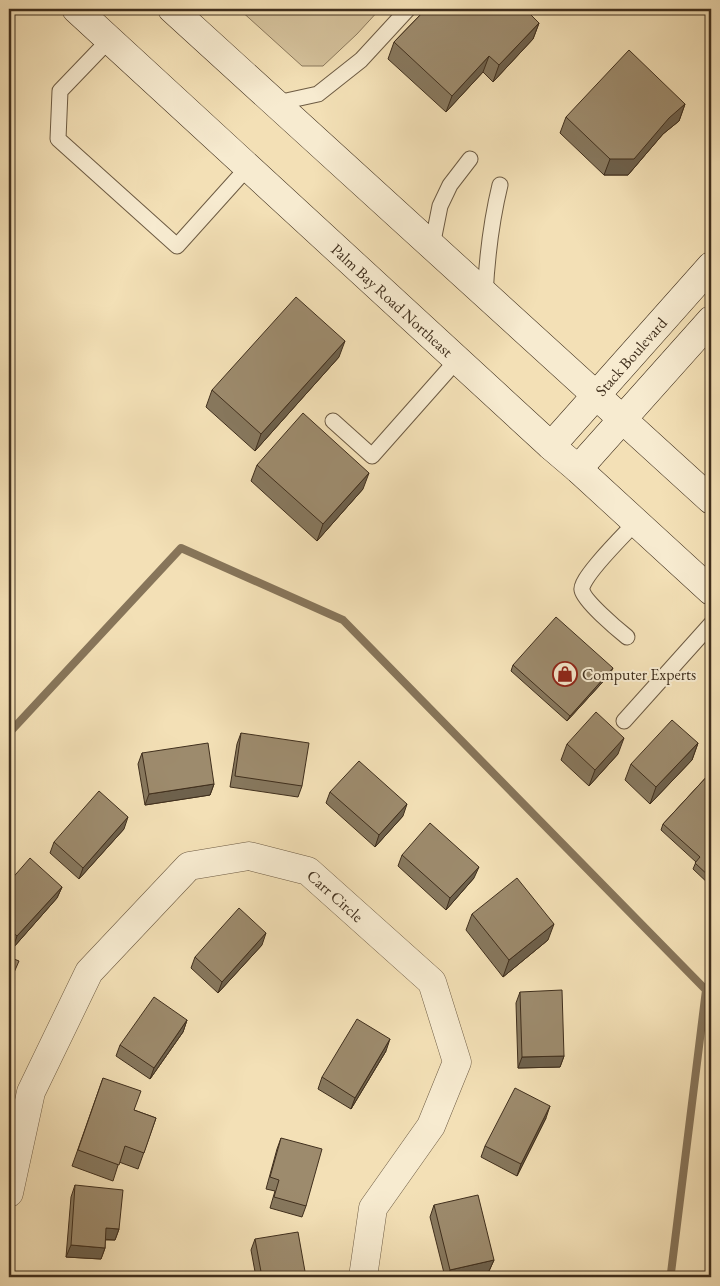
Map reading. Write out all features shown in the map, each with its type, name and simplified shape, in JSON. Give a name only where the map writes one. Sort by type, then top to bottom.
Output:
[{"type":"main road","name":"Palm Bay Road Northeast","points":[[76,9],[711,591]]},
{"type":"main road","points":[[172,9],[711,500]]},
{"type":"main road","name":"Stack Boulevard","points":[[551,446],[711,266]]},
{"type":"main road","points":[[578,469],[711,320]]},
{"type":"main road","name":"Carr Circle","points":[[9,1193],[31,1092],[90,972],[189,866],[249,856],[308,871],[432,982],[457,1062],[430,1126],[373,1208],[363,1277]]},
{"type":"lane","points":[[277,104],[318,94],[361,60],[408,9]]},
{"type":"lane","points":[[109,40],[60,91],[58,139],[177,246],[248,167]]},
{"type":"lane","points":[[432,246],[440,206],[450,185],[470,158]]},
{"type":"lane","points":[[485,295],[488,250],[500,185]]},
{"type":"lane","points":[[332,421],[372,456],[457,360]]},
{"type":"lane","points":[[626,637],[589,602],[582,591],[582,585],[589,574],[636,522]]},
{"type":"lane","points":[[624,721],[711,624]]},
{"type":"shaded area","points":[[239,9],[380,9],[323,66],[302,66]]},
{"type":"building","points":[[426,9],[525,9],[539,23],[499,65],[489,56],[452,96],[394,42]]},
{"type":"building","points":[[629,50],[685,104],[669,118],[634,159],[610,159],[566,117]]},
{"type":"building","points":[[296,297],[345,341],[261,434],[212,390]]},
{"type":"building","points":[[303,413],[369,473],[323,524],[257,465]]},
{"type":"building","points":[[556,617],[613,668],[570,716],[513,665]]},
{"type":"building","points":[[596,712],[624,738],[595,770],[567,744]]},
{"type":"building","points":[[672,720],[698,743],[656,787],[631,764]]},
{"type":"building","points":[[241,733],[309,743],[302,786],[235,776]]},
{"type":"building","points":[[208,743],[214,784],[149,794],[142,753]]},
{"type":"building","points":[[359,761],[407,804],[379,835],[330,792]]},
{"type":"building","points":[[711,772],[711,878],[695,863],[700,857],[663,824]]},
{"type":"building","points":[[99,791],[128,817],[83,868],[54,842]]},
{"type":"building","points":[[430,823],[479,867],[450,898],[402,855]]},
{"type":"building","points":[[30,858],[62,887],[17,936],[9,929],[9,882]]},
{"type":"building","points":[[517,878],[554,924],[509,960],[472,914]]},
{"type":"building","points":[[239,908],[266,933],[222,982],[195,957]]},
{"type":"building","points":[[9,957],[19,961],[9,984]]},
{"type":"building","points":[[562,990],[564,1056],[522,1057],[520,992]]},
{"type":"building","points":[[154,997],[187,1020],[154,1068],[120,1045]]},
{"type":"building","points":[[357,1019],[390,1039],[355,1098],[322,1077]]},
{"type":"building","points":[[103,1078],[141,1091],[134,1110],[156,1118],[144,1153],[125,1146],[119,1165],[78,1150]]},
{"type":"building","points":[[515,1088],[550,1106],[521,1164],[485,1146]]},
{"type":"building","points":[[281,1138],[322,1149],[306,1206],[274,1197],[279,1180],[270,1177]]},
{"type":"building","points":[[75,1185],[123,1190],[119,1229],[106,1228],[105,1248],[71,1245]]},
{"type":"building","points":[[478,1195],[494,1260],[450,1270],[434,1205]]},
{"type":"building","points":[[298,1232],[306,1277],[262,1277],[255,1239]]},
{"type":"waterway","points":[[9,733],[181,548],[343,620],[706,990],[671,1273]]},
{"type":"place","name":"Computer Experts","points":[[565,674]]}]
